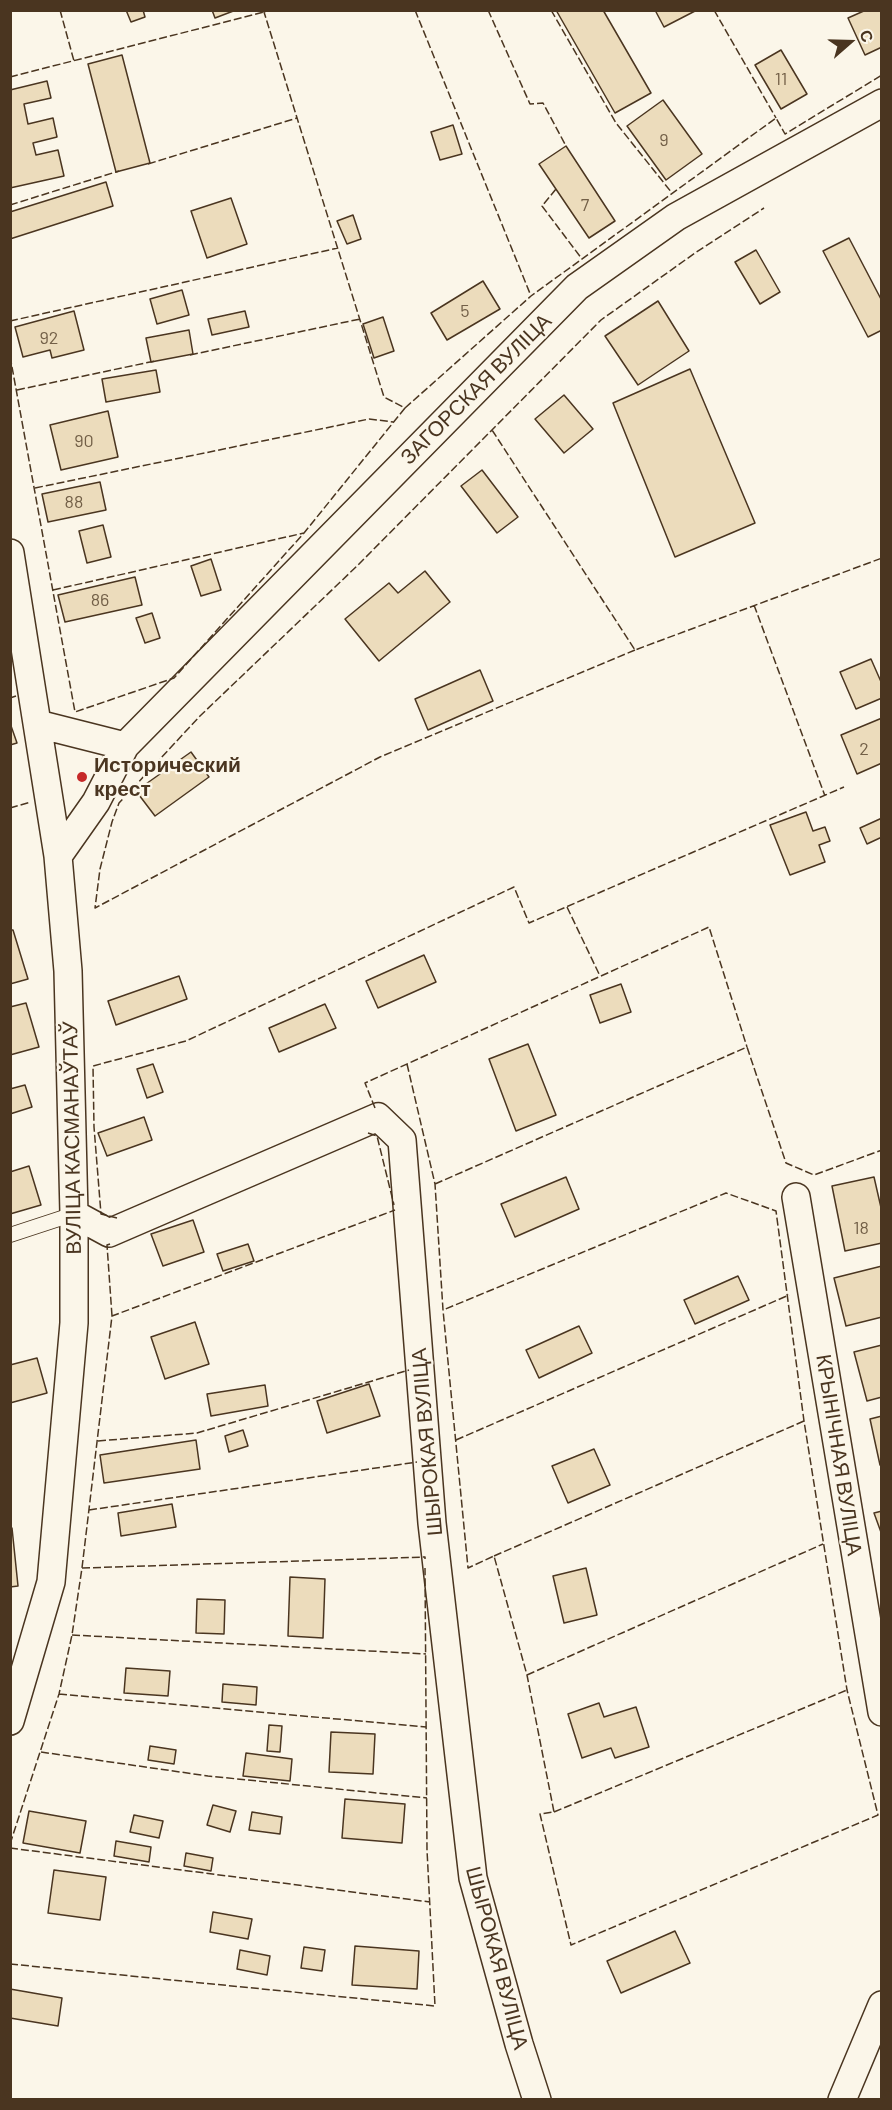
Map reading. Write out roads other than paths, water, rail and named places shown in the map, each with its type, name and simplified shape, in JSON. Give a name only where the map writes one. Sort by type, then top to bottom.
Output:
[{"type":"street","name":"ЗАГОРСКАЯ ВУЛІЦА","points":[[58,856],[96,802],[125,746],[577,287],[676,217],[882,103]]},
{"type":"street","name":"ВУЛІЦА КАСМАНАЎТАЎ","points":[[10,553],[58,856],[68,971],[74,1214],[74,1323],[51,1582],[10,1721]]},
{"type":"street","points":[[38,724],[125,746]]},
{"type":"street","name":"ШЫРОКАЯ ВУЛІЦА","points":[[74,1214],[109,1233],[378,1118],[402,1140],[432,1522],[473,1878],[537,2100]]},
{"type":"street","name":"КРЫНІЧНАЯ ВУЛІЦА","points":[[796,1197],[882,1712]]},
{"type":"street","points":[[842,2100],[882,2005]]},
{"type":"lane","points":[[10,1235],[74,1214]]},
{"type":"place","name":"Исторический крест","points":[[82,777]]}]
